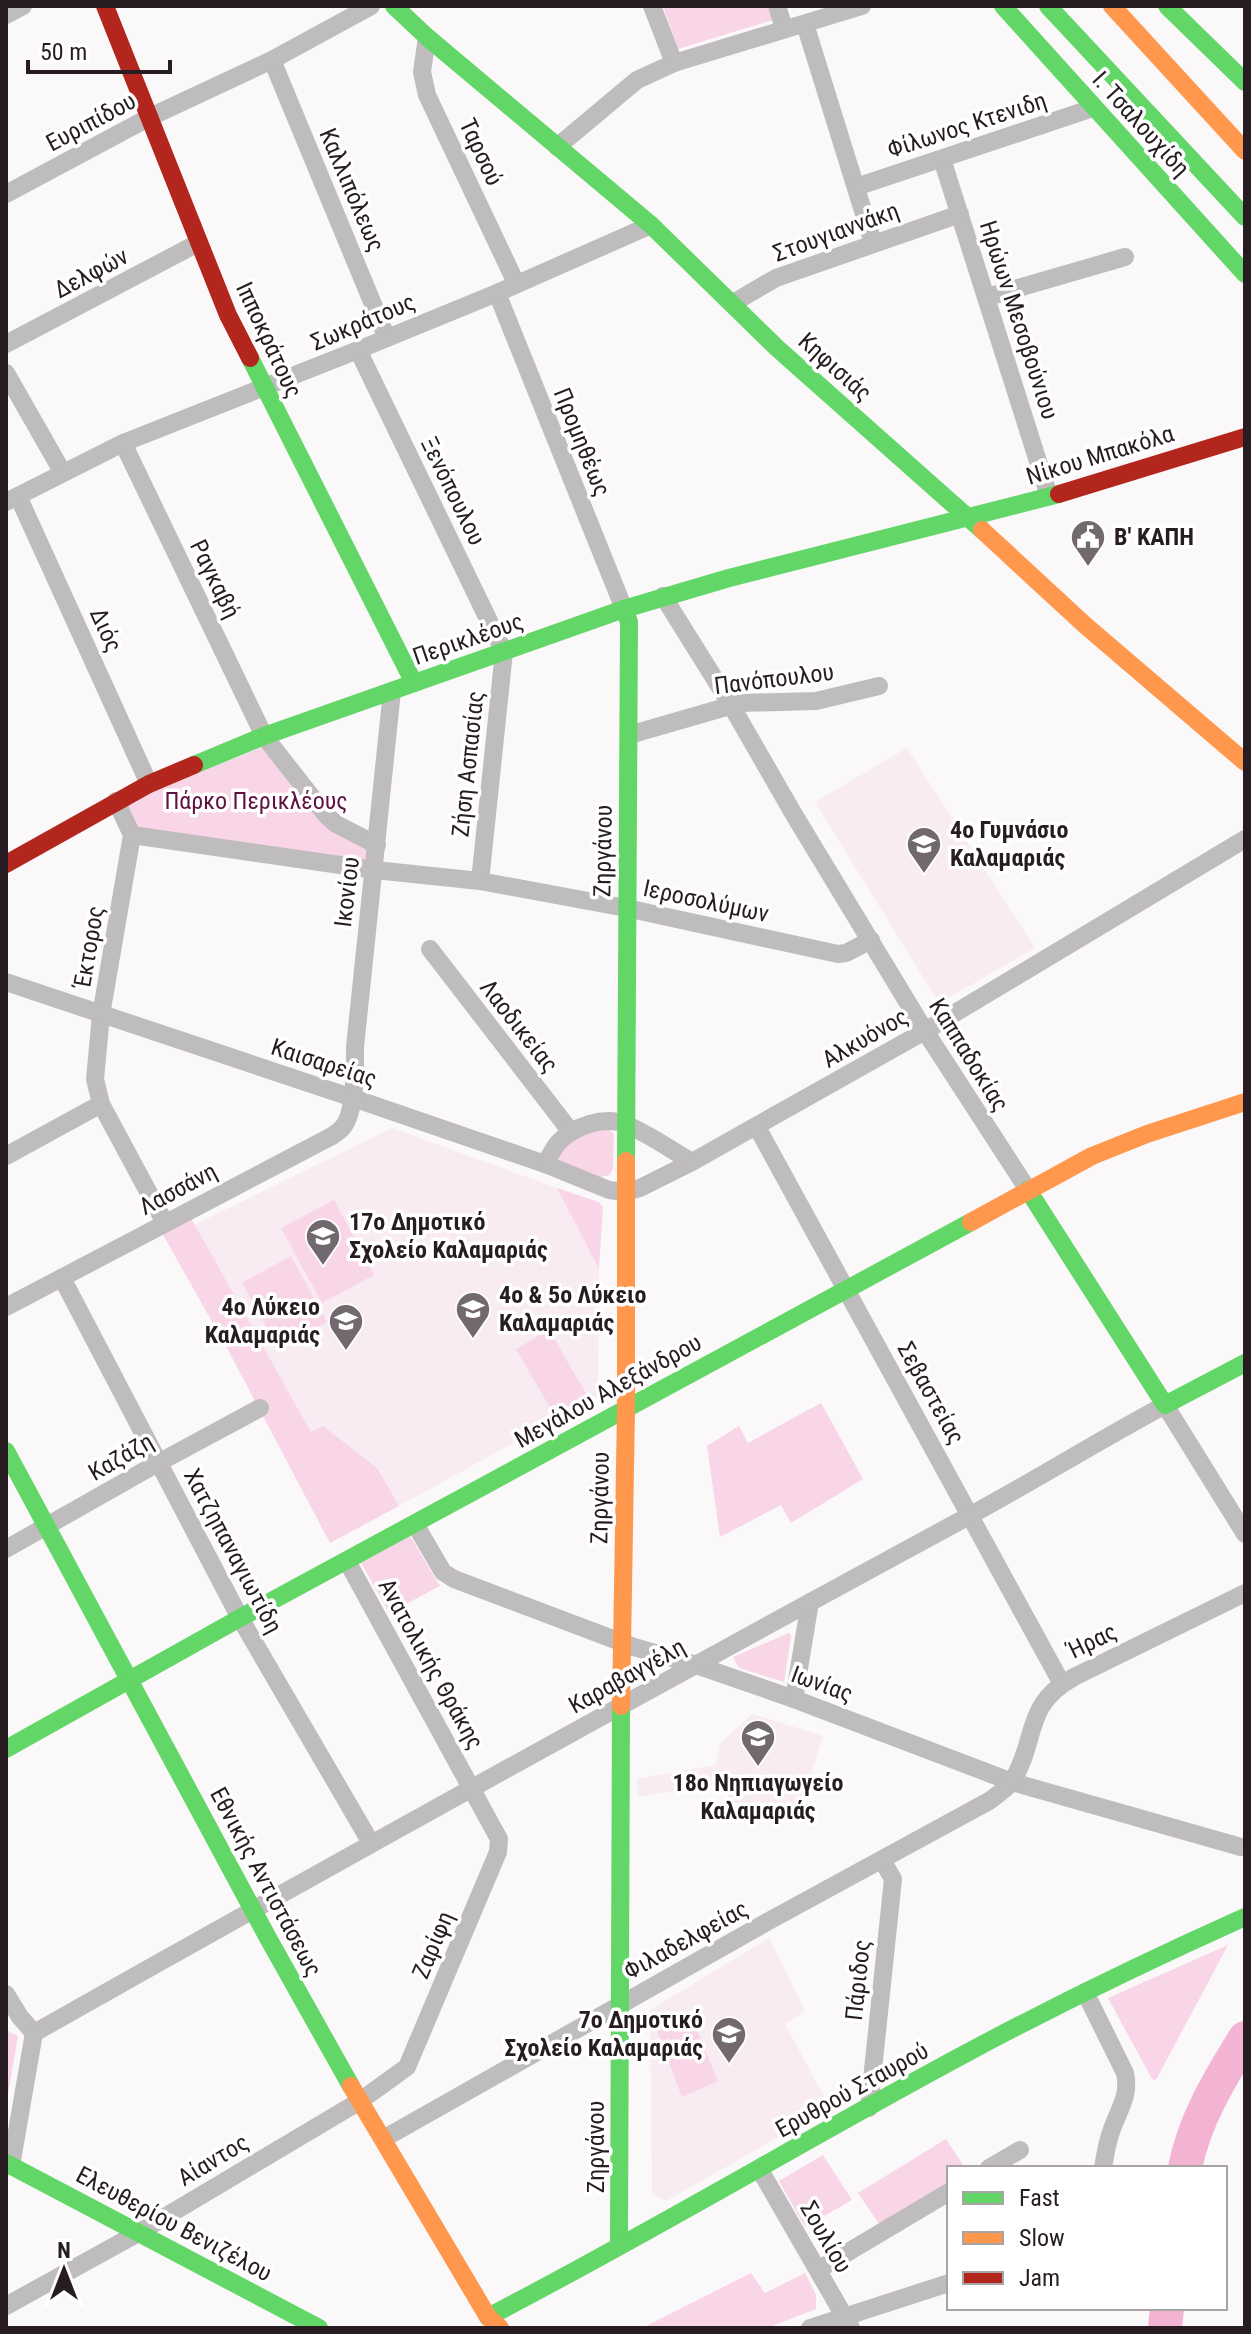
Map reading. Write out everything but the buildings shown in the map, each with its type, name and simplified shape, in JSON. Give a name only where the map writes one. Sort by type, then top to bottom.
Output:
[{"type":"main road","name":"Ιπποκράτους","points":[[105,6],[228,315],[414,683]]},
{"type":"main road","name":"Κηφισιάς","points":[[394,6],[651,225],[777,348],[1086,626],[1245,762]]},
{"type":"main road","name":"Ι. Τσαλουχίδη","points":[[1003,6],[1245,274]]},
{"type":"main road","points":[[1048,6],[1245,217]]},
{"type":"main road","points":[[1112,6],[1245,151]]},
{"type":"main road","points":[[1167,6],[1245,82]]},
{"type":"main road","name":"Νίκου Μπακόλα","points":[[968,517],[1245,437]]},
{"type":"main road","name":"Περικλέους","points":[[6,864],[149,784],[264,736],[663,596],[968,517]]},
{"type":"main road","name":"Ζηργάνου","points":[[619,2246],[629,735],[629,622],[624,609]]},
{"type":"main road","name":"Μεγάλου Αλεξάνδρου","points":[[6,1749],[240,1618],[1028,1190],[1115,1145],[1245,1102]]},
{"type":"main road","name":"Καππαδοκίας","points":[[1028,1190],[1165,1405]]},
{"type":"main road","name":"Καραβαγγέλη","points":[[1165,1405],[1245,1363]]},
{"type":"main road","name":"Εθνικής Αντιστάσεως","points":[[6,1451],[253,1910],[360,2101],[494,2322]]},
{"type":"main road","name":"Ερυθρού Σταυρού","points":[[472,2328],[494,2322],[619,2246],[962,2056],[1085,1992],[1245,1917]]},
{"type":"main road","name":"Ελευθερίου Βενιζέλου","points":[[9,2164],[319,2328]]},
{"type":"street","points":[[6,15],[23,6]]},
{"type":"street","name":"Ευριπίδου","points":[[6,194],[148,118],[272,60],[371,6]]},
{"type":"street","points":[[652,6],[674,63]]},
{"type":"street","points":[[777,6],[784,28]]},
{"type":"street","points":[[557,147],[637,80],[674,63],[862,6]]},
{"type":"street","points":[[805,24],[873,243]]},
{"type":"street","name":"Ταρσού","points":[[427,37],[422,72],[427,95],[516,283]]},
{"type":"street","name":"Καλλιπόλεως","points":[[272,60],[387,338]]},
{"type":"street","name":"Φίλωνος Κτενιδη","points":[[856,187],[1093,108]]},
{"type":"street","name":"Ηρώων Μεσοβούνιου","points":[[942,159],[1049,496]]},
{"type":"street","name":"Στουγιαννάκη","points":[[733,303],[776,278],[960,214]]},
{"type":"street","name":"Σωκράτους","points":[[12,499],[123,443],[497,293],[651,225]]},
{"type":"street","name":"Δελφών","points":[[6,344],[198,243]]},
{"type":"street","points":[[987,297],[1125,257]]},
{"type":"street","name":"Προμηθέως","points":[[497,293],[624,609]]},
{"type":"street","name":"Ξενόπουλου","points":[[358,350],[504,652]]},
{"type":"street","points":[[6,373],[63,473]]},
{"type":"street","name":"Ραγκαβή","points":[[123,443],[264,736],[326,815],[336,824],[377,845]]},
{"type":"street","name":"Διός","points":[[12,499],[149,784]]},
{"type":"street","name":"Καππαδοκίας","points":[[663,596],[925,1031],[1028,1190]]},
{"type":"street","name":"Ζήση Ασπασίας","points":[[480,881],[504,652]]},
{"type":"street","name":"Πανόπουλου","points":[[629,735],[731,705],[755,701],[816,701],[879,686]]},
{"type":"street","name":"Ικονίου","points":[[353,1098],[356,1032],[392,691]]},
{"type":"street","points":[[116,801],[132,835],[375,870]]},
{"type":"street","name":"Έκτορος","points":[[101,1104],[95,1069],[101,1015],[132,835]]},
{"type":"street","name":"Αλκυόνος","points":[[625,1192],[640,1188],[757,1127],[925,1031],[1245,839]]},
{"type":"street","name":"Ιεροσολύμων","points":[[375,870],[480,881],[626,908],[838,954],[871,940]]},
{"type":"street","name":"Λαοδικείας","points":[[430,949],[571,1132]]},
{"type":"street","name":"Καισαρείας","points":[[6,982],[545,1164],[609,1190],[625,1192]]},
{"type":"street","name":"Λασσάνη","points":[[6,1307],[332,1136],[348,1119],[353,1098]]},
{"type":"street","points":[[6,1156],[101,1104],[165,1223]]},
{"type":"street","points":[[545,1164],[558,1143],[571,1132],[601,1122],[625,1124],[692,1162]]},
{"type":"street","name":"Σεβαστείας","points":[[757,1127],[1062,1684]]},
{"type":"street","name":"Χατζηπαναγιωτίδη","points":[[62,1278],[240,1618],[371,1843]]},
{"type":"street","name":"Καππαδοκίας","points":[[1165,1405],[1245,1534]]},
{"type":"street","name":"Καραβαγγέλη","points":[[34,2033],[371,1843],[971,1515],[1165,1405]]},
{"type":"street","name":"Καζάζη","points":[[6,1549],[260,1408]]},
{"type":"street","name":"Ιωνίας","points":[[415,1524],[443,1572],[468,1584],[621,1642],[794,1699],[1012,1782],[1241,1847]]},
{"type":"street","name":"Ανατολικής Θράκης","points":[[347,1561],[473,1789]]},
{"type":"street","name":"Ήρας","points":[[1012,1782],[1048,1695],[1062,1684],[1245,1593]]},
{"type":"street","points":[[794,1699],[810,1602]]},
{"type":"street","name":"Φιλαδελφείας","points":[[383,2139],[978,1807],[1012,1782]]},
{"type":"street","name":"Ζαρίφη","points":[[360,2101],[407,2067],[498,1852],[499,1839],[473,1789]]},
{"type":"street","name":"Πάριδος","points":[[869,2108],[893,1879],[882,1860]]},
{"type":"street","points":[[1085,1992],[1127,2081],[1125,2100],[1111,2131],[1103,2166]]},
{"type":"street","points":[[6,1994],[34,2033],[9,2164]]},
{"type":"street","name":"Αίαντος","points":[[6,2306],[138,2233],[360,2101]]},
{"type":"street","points":[[992,2166],[1020,2150]]},
{"type":"street","name":"Σουλίου","points":[[760,2170],[847,2322]]},
{"type":"street","points":[[818,2270],[947,2193]]},
{"type":"street","points":[[810,2328],[847,2322],[947,2284]]},
{"type":"shaded area","name":"4ο Γυμνάσιο Καλαμαριάς","points":[[907,748],[1035,948],[939,1003],[815,802]]},
{"type":"shaded area","points":[[392,1128],[557,1188],[599,1269],[598,1396],[399,1506],[378,1468],[311,1432],[194,1225]]},
{"type":"shaded area","name":"18ο Νηπιαγωγείο Καλαμαριάς","points":[[752,1714],[823,1736],[795,1822],[732,1802],[719,1784],[638,1797],[637,1779],[716,1765],[720,1744]]},
{"type":"shaded area","name":"7o Δημοτικό Σχολείο Καλαμαριάς","points":[[769,1938],[805,2011],[785,2024],[830,2108],[666,2201],[652,2193],[650,2010]]},
{"type":"green space","points":[[663,6],[767,6],[773,20],[678,49]]},
{"type":"green space","name":"Πάρκο Περικλέους","points":[[273,743],[325,823],[370,849],[369,864],[136,829],[123,803]]},
{"type":"green space","points":[[598,1129],[609,1129],[614,1134],[613,1169],[610,1175],[600,1177],[561,1163],[558,1157],[569,1142]]},
{"type":"green space","points":[[557,1188],[599,1202],[603,1207],[599,1269]]},
{"type":"green space","points":[[334,1200],[374,1275],[322,1303],[281,1228]]},
{"type":"green space","points":[[187,1211],[311,1432],[323,1426],[378,1469],[399,1506],[330,1543],[227,1348],[158,1226]]},
{"type":"green space","points":[[291,1256],[327,1322],[278,1348],[242,1283]]},
{"type":"green space","points":[[549,1330],[588,1397],[555,1416],[516,1349]]},
{"type":"green space","points":[[821,1403],[863,1479],[791,1523],[781,1505],[720,1537],[707,1446],[739,1426],[748,1443]]},
{"type":"green space","points":[[409,1534],[440,1586],[389,1613],[360,1561]]},
{"type":"green space","points":[[789,1633],[784,1682],[739,1668],[733,1657]]},
{"type":"green space","points":[[1228,1945],[1156,2080],[1152,2079],[1108,1998]]},
{"type":"green space","points":[[690,2013],[718,2081],[682,2097],[656,2028]]},
{"type":"green space","points":[[6,2030],[18,2036],[8,2094],[6,2093]]},
{"type":"green space","points":[[946,2139],[964,2166],[947,2166],[947,2188],[881,2227],[858,2193]]},
{"type":"green space","points":[[823,2155],[852,2200],[805,2227],[779,2181]]},
{"type":"green space","points":[[751,2273],[765,2293],[805,2273],[816,2295],[816,2309],[767,2328],[642,2328]]},
{"type":"waterway","points":[[1185,2166],[1201,2117],[1245,2038]]},
{"type":"waterway","points":[[1165,2328],[1167,2310]]},
{"type":"traffic: fast","points":[[394,6],[651,225],[777,348],[982,530]]},
{"type":"traffic: fast","points":[[1003,6],[1245,274]]},
{"type":"traffic: fast","points":[[1048,6],[1245,217]]},
{"type":"traffic: fast","points":[[1167,6],[1245,82]]},
{"type":"traffic: fast","points":[[250,358],[414,683]]},
{"type":"traffic: fast","points":[[194,765],[264,736],[624,609],[729,578],[1059,494]]},
{"type":"traffic: fast","points":[[624,609],[629,622],[626,1161]]},
{"type":"traffic: fast","points":[[1028,1190],[1165,1405],[1245,1363]]},
{"type":"traffic: fast","points":[[6,1749],[240,1618],[971,1222]]},
{"type":"traffic: fast","points":[[6,1451],[351,2086]]},
{"type":"traffic: fast","points":[[619,2246],[621,1706]]},
{"type":"traffic: fast","points":[[488,2317],[996,2037],[1245,1917]]},
{"type":"traffic: fast","points":[[6,2163],[319,2328]]},
{"type":"traffic: slow","points":[[1112,6],[1245,151]]},
{"type":"traffic: slow","points":[[982,530],[1086,626],[1245,762]]},
{"type":"traffic: slow","points":[[971,1222],[1092,1156],[1147,1134],[1245,1102]]},
{"type":"traffic: slow","points":[[621,1706],[626,1161]]},
{"type":"traffic: slow","points":[[351,2086],[488,2317],[500,2328]]},
{"type":"traffic: jam","points":[[105,6],[228,315],[250,358]]},
{"type":"traffic: jam","points":[[1059,494],[1245,437]]},
{"type":"traffic: jam","points":[[6,864],[149,784],[194,765]]},
{"type":"place","name":"Β' ΚΑΠΗ","points":[[1088,568]]},
{"type":"place","name":"4ο Γυμνάσιο Καλαμαριάς","points":[[924,875]]},
{"type":"place","name":"17ο Δημοτικό Σχολείο Καλαμαριάς","points":[[323,1267]]},
{"type":"place","name":"4ο & 5ο Λύκειο Καλαμαριάς","points":[[473,1340]]},
{"type":"place","name":"4ο Λύκειο Καλαμαριάς","points":[[346,1352]]},
{"type":"place","name":"18ο Νηπιαγωγείο Καλαμαριάς","points":[[758,1768]]},
{"type":"place","name":"7o Δημοτικό Σχολείο Καλαμαριάς","points":[[729,2065]]}]
